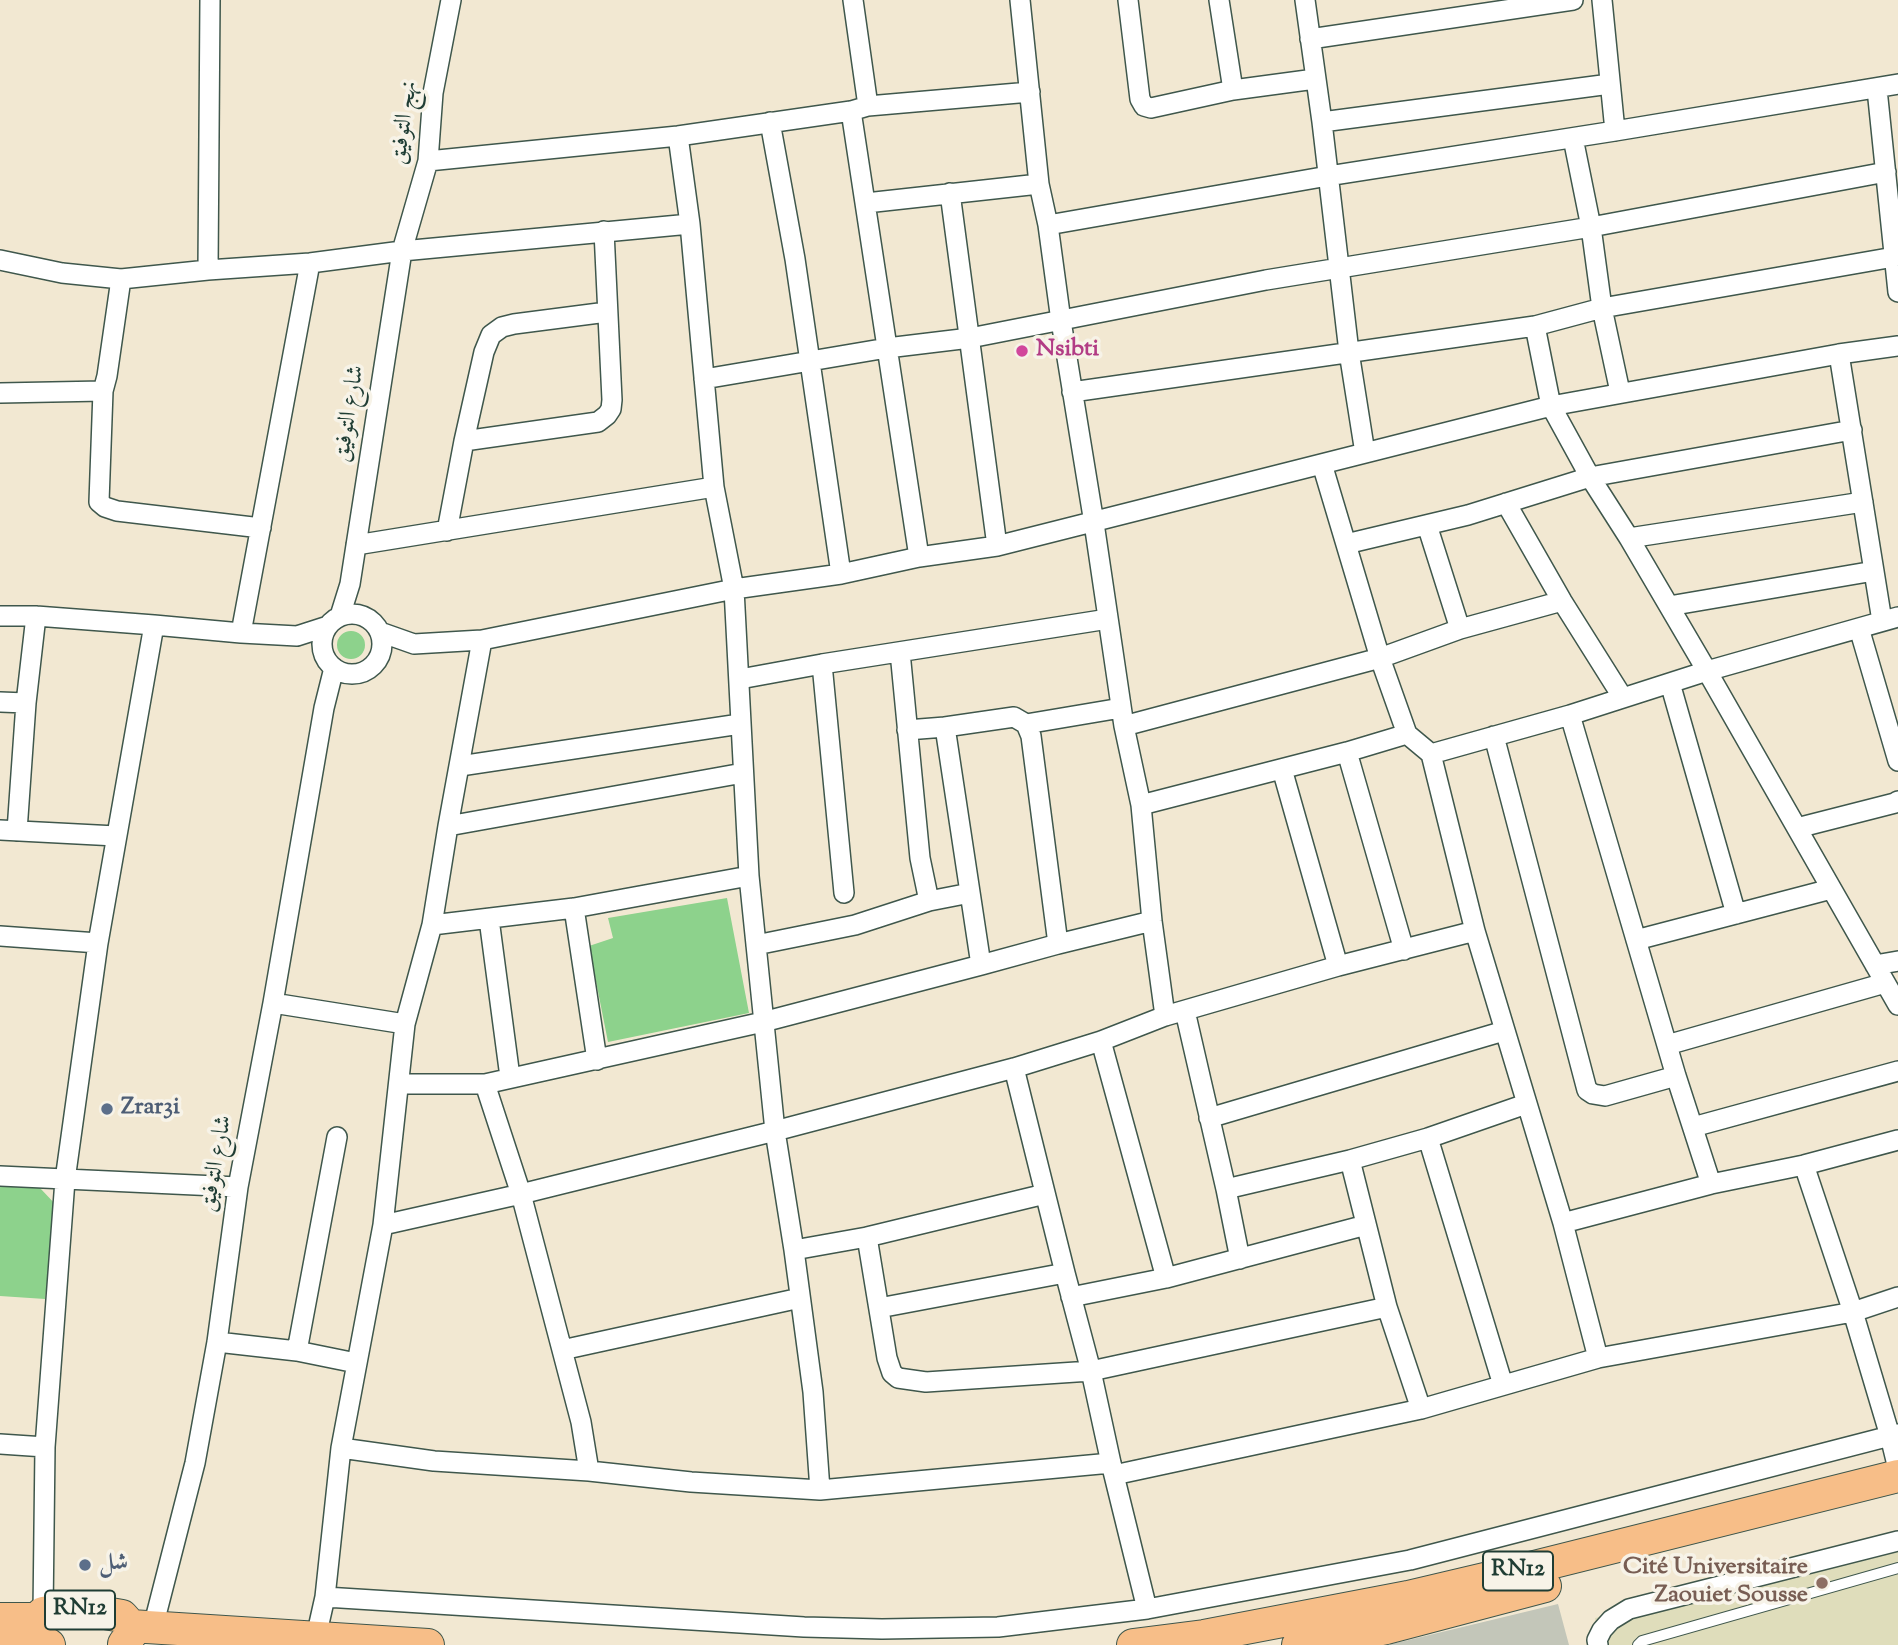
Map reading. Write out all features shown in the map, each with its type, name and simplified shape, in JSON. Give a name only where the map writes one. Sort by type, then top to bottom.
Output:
[{"type":"highway","name":"RN12","points":[[1133,1645],[1204,1636],[1408,1597],[1898,1476]]},
{"type":"highway","name":"RN12","points":[[1317,1644],[1386,1632],[1844,1510],[1898,1499]]},
{"type":"highway","name":"RN12","points":[[0,1645],[44,1630],[60,1610],[116,1614],[122,1616],[136,1633],[317,1637],[428,1645]]},
{"type":"highway","name":"RN12","points":[[0,1619],[44,1630]]},
{"type":"street","points":[[208,270],[210,0]]},
{"type":"street","name":"نهج التوفيق","points":[[402,251],[428,161],[433,93],[451,0]]},
{"type":"street","points":[[853,0],[866,203],[919,557]]},
{"type":"street","points":[[1020,0],[1039,184],[1048,225],[1123,717],[1141,805],[1152,921],[1165,1016]]},
{"type":"street","points":[[1128,0],[1140,99],[1144,106],[1159,107],[1233,90],[1315,79]]},
{"type":"street","points":[[1219,0],[1233,90]]},
{"type":"street","points":[[1305,0],[1349,352],[1365,453]]},
{"type":"street","points":[[1310,39],[1451,8],[1573,0]]},
{"type":"street","points":[[1602,0],[1615,131]]},
{"type":"street","points":[[1322,122],[1610,83]]},
{"type":"street","points":[[1048,225],[1328,176],[1898,84]]},
{"type":"street","points":[[1877,89],[1898,292]]},
{"type":"street","points":[[428,161],[678,136],[860,108],[1030,92]]},
{"type":"street","points":[[770,122],[795,259],[841,574]]},
{"type":"street","points":[[678,136],[690,224],[714,487],[734,589],[755,945],[775,1131],[813,1392],[820,1490]]},
{"type":"street","points":[[1573,138],[1591,227],[1602,308],[1620,392]]},
{"type":"street","points":[[704,379],[887,348],[970,338],[1266,280],[1591,227],[1886,172]]},
{"type":"street","points":[[866,203],[1039,184]]},
{"type":"street","points":[[950,193],[997,546]]},
{"type":"street","points":[[0,260],[62,273],[121,279],[310,263],[402,251],[690,224]]},
{"type":"street","points":[[464,441],[598,422],[611,409],[604,231]]},
{"type":"street","name":"شارع التوفيق","points":[[334,621],[350,584],[402,251]]},
{"type":"street","points":[[1072,391],[1535,326],[1602,308],[1894,257]]},
{"type":"street","points":[[241,633],[310,263]]},
{"type":"street","points":[[121,279],[103,391],[99,485],[102,506],[117,511],[261,528]]},
{"type":"street","points":[[447,531],[464,441],[488,340],[495,331],[514,324],[607,312]]},
{"type":"street","points":[[1535,326],[1551,406],[1590,477],[1670,606],[1898,1005]]},
{"type":"street","points":[[296,636],[348,674],[370,667],[414,644],[482,640],[734,589],[841,574],[919,557],[997,546],[1551,406],[1839,354],[1898,346]]},
{"type":"street","points":[[1432,754],[1890,619],[1874,571],[1839,354]]},
{"type":"street","points":[[0,393],[103,391]]},
{"type":"street","points":[[1346,544],[1468,515],[1590,477],[1852,430]]},
{"type":"street","points":[[1322,464],[1380,658],[1407,734],[1432,754],[1475,931],[1563,1223],[1598,1358]]},
{"type":"street","points":[[356,545],[714,487]]},
{"type":"street","points":[[1629,538],[1863,502]]},
{"type":"street","points":[[1506,503],[1562,601],[1623,698]]},
{"type":"street","points":[[1427,525],[1460,629]]},
{"type":"street","points":[[1670,606],[1874,571]]},
{"type":"street","points":[[324,708],[370,667],[382,648],[375,626],[350,584]]},
{"type":"street","points":[[1026,724],[1123,717],[1380,658],[1460,629],[1562,601]]},
{"type":"street","points":[[0,615],[296,636],[355,614],[414,644]]},
{"type":"street","points":[[36,616],[8,831],[116,836]]},
{"type":"street","points":[[740,679],[1108,619]]},
{"type":"street","points":[[329,662],[322,640],[334,621]]},
{"type":"street","points":[[44,1630],[45,1447],[65,1180],[98,943],[154,625]]},
{"type":"street","points":[[1859,628],[1898,761]]},
{"type":"street","points":[[317,1637],[325,1597],[341,1448],[383,1225],[405,1024],[432,925],[482,640]]},
{"type":"street","points":[[900,652],[920,858],[929,901]]},
{"type":"street","name":"شارع التوفيق","points":[[136,1633],[195,1462],[217,1342],[238,1186],[273,1003],[324,708],[329,662]]},
{"type":"street","points":[[822,664],[844,893]]},
{"type":"street","points":[[1670,683],[1736,914]]},
{"type":"street","points":[[0,702],[26,703]]},
{"type":"street","points":[[1570,715],[1676,1076],[1711,1184]]},
{"type":"street","points":[[907,730],[1014,717],[1026,724],[1031,736],[1058,944]]},
{"type":"street","points":[[460,766],[740,724]]},
{"type":"street","points":[[944,727],[981,965]]},
{"type":"street","points":[[1141,805],[1407,734]]},
{"type":"street","points":[[1493,736],[1587,1090],[1605,1097],[1676,1076]]},
{"type":"street","points":[[1347,752],[1404,950]]},
{"type":"street","points":[[1282,769],[1338,966]]},
{"type":"street","points":[[448,826],[743,773]]},
{"type":"street","points":[[1797,828],[1898,801]]},
{"type":"street","points":[[432,925],[574,908],[749,876]]},
{"type":"street","points":[[1636,940],[1831,889]]},
{"type":"street","points":[[755,945],[855,925],[929,901],[970,893]]},
{"type":"street","points":[[574,908],[597,1060]]},
{"type":"street","points":[[489,919],[509,1077]]},
{"type":"street","points":[[400,1084],[485,1084],[597,1060],[763,1022],[1152,921]]},
{"type":"street","points":[[383,1225],[775,1131],[1014,1068],[1101,1041],[1165,1016],[1338,966],[1475,931]]},
{"type":"street","points":[[0,936],[98,943]]},
{"type":"street","points":[[1875,965],[1898,961]]},
{"type":"street","points":[[1667,1045],[1885,983]]},
{"type":"street","points":[[273,1003],[405,1024]]},
{"type":"street","points":[[1185,1011],[1240,1259]]},
{"type":"street","points":[[1209,1118],[1504,1031]]},
{"type":"street","points":[[1101,1041],[1166,1278]]},
{"type":"street","points":[[1014,1068],[1091,1371],[1147,1609]]},
{"type":"street","points":[[1693,1127],[1898,1071]]},
{"type":"street","points":[[485,1084],[521,1194],[581,1422],[589,1471]]},
{"type":"street","points":[[1226,1189],[1350,1160],[1428,1138],[1526,1104]]},
{"type":"street","points":[[297,1352],[337,1137]]},
{"type":"street","points":[[1428,1138],[1503,1385]]},
{"type":"street","points":[[1563,1223],[1711,1184],[1804,1165],[1898,1140]]},
{"type":"street","points":[[1350,1160],[1387,1307],[1421,1409]]},
{"type":"street","points":[[1804,1165],[1894,1435],[1898,1469]]},
{"type":"street","points":[[0,1176],[238,1186]]},
{"type":"street","points":[[794,1250],[867,1237],[1045,1194]]},
{"type":"street","points":[[1071,1297],[1166,1278],[1366,1225]]},
{"type":"street","points":[[867,1237],[887,1358],[892,1373],[898,1378],[926,1382],[1091,1371],[1387,1307]]},
{"type":"street","points":[[879,1308],[1065,1273]]},
{"type":"street","points":[[341,1448],[434,1461],[820,1490],[1112,1469],[1421,1409],[1598,1358],[1853,1312],[1898,1297]]},
{"type":"street","points":[[562,1350],[800,1298]]},
{"type":"street","points":[[217,1342],[356,1363]]},
{"type":"street","points":[[325,1597],[804,1627],[998,1627],[1147,1609],[1410,1560],[1894,1435]]},
{"type":"street","points":[[0,1444],[45,1447]]},
{"type":"street","points":[[1598,1645],[1597,1640],[1602,1630],[1611,1620],[1629,1609],[1898,1541]]},
{"type":"lane","points":[[1638,1645],[1642,1641],[1898,1568]]},
{"type":"shaded area","name":"Cité Universitaire Zaouiet Sousse","points":[[1898,1547],[1898,1645],[1599,1645],[1595,1618]]},
{"type":"shaded area","points":[[1558,1604],[1569,1645],[1388,1645]]},
{"type":"green space","points":[[351,631],[361,635],[365,645],[361,655],[351,659],[341,655],[337,645],[341,635]]},
{"type":"green space","points":[[727,898],[749,1013],[608,1042],[589,946],[613,938],[608,918]]},
{"type":"green space","points":[[0,1185],[40,1188],[57,1206],[45,1299],[0,1296]]},
{"type":"place","name":"Nsibti","points":[[1022,351]]},
{"type":"place","name":"Zrar3i","points":[[107,1109]]},
{"type":"place","name":"شل","points":[[85,1565]]},
{"type":"place","name":"Cité Universitaire Zaouiet Sousse","points":[[1822,1583]]}]
